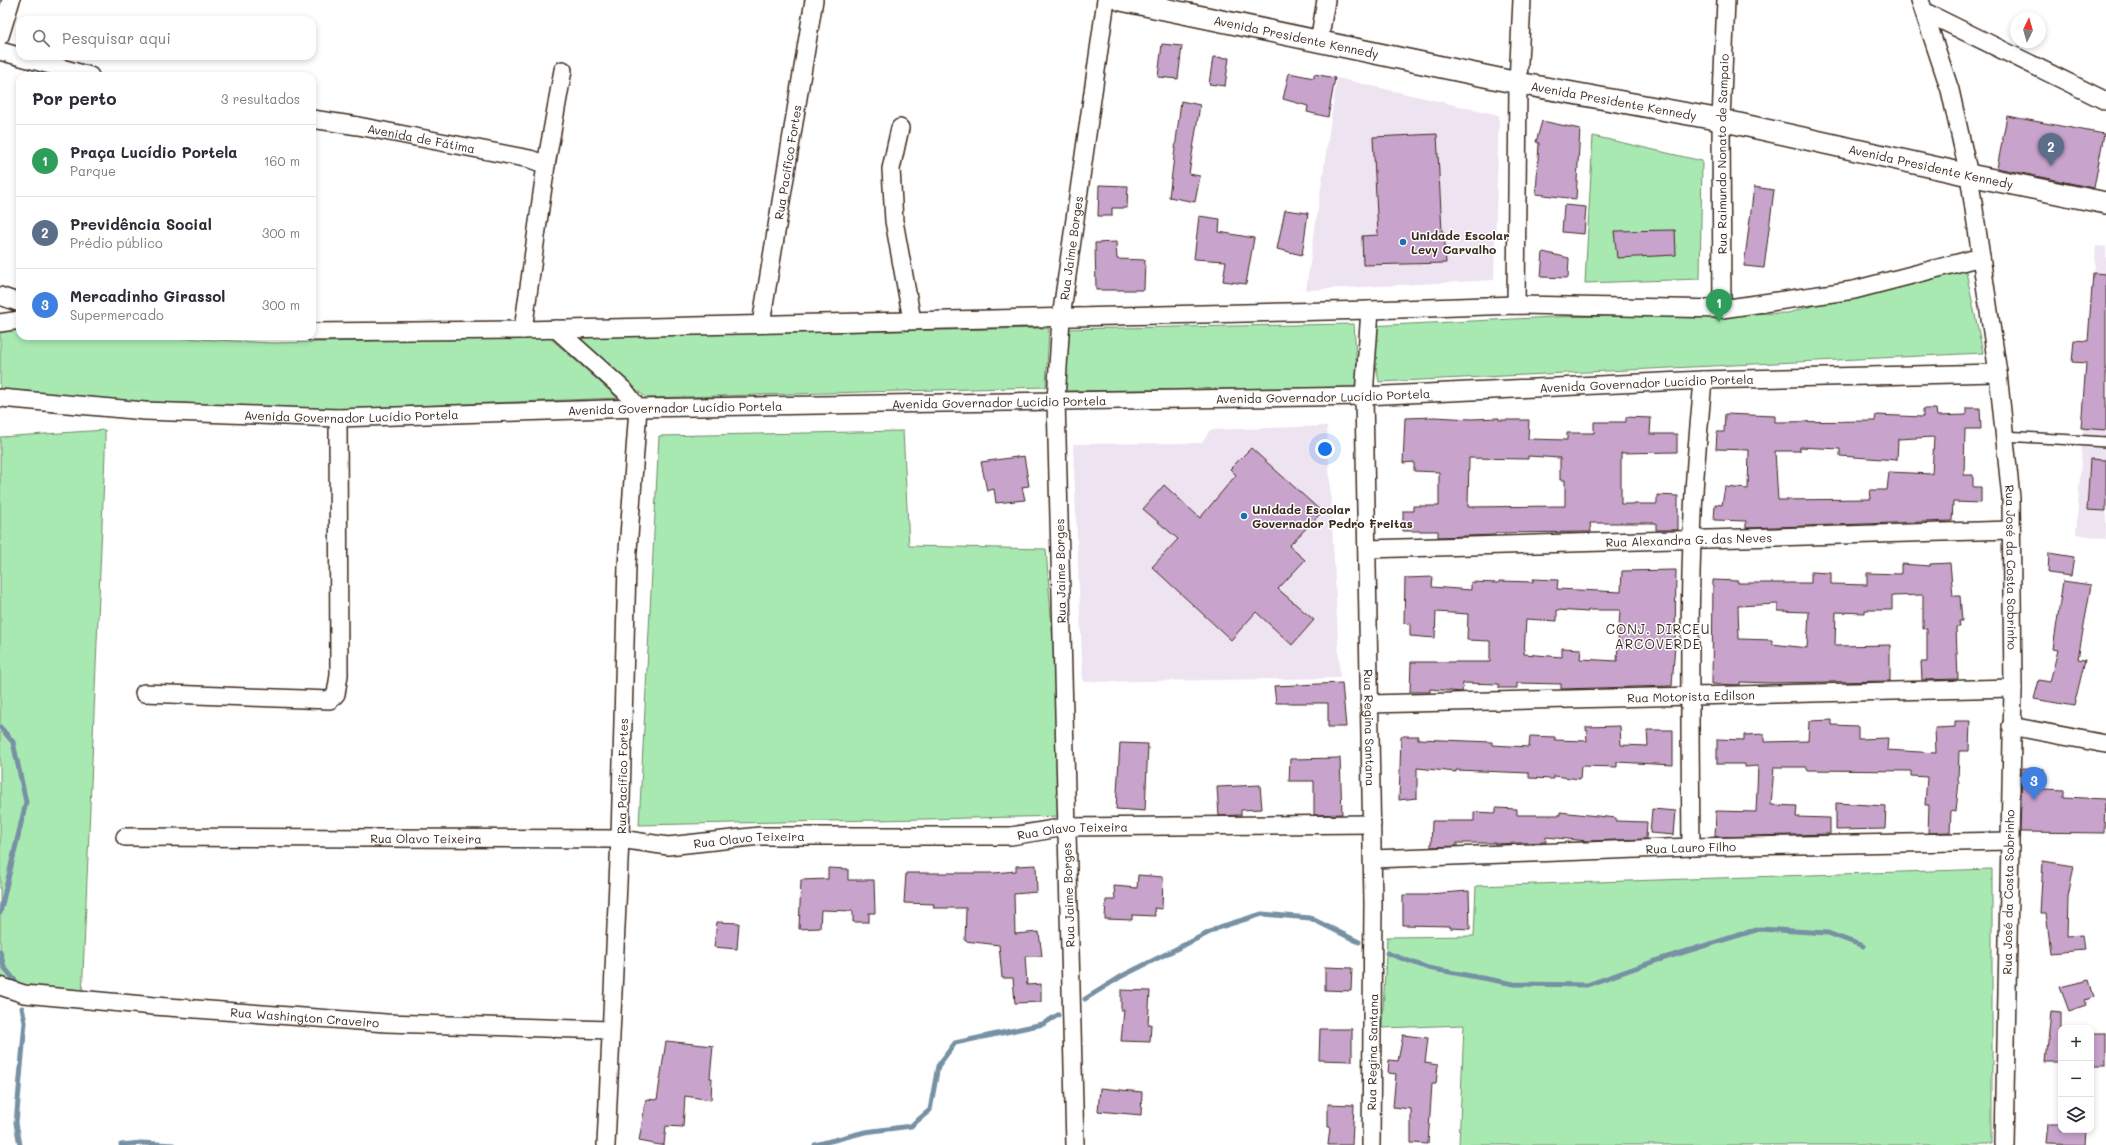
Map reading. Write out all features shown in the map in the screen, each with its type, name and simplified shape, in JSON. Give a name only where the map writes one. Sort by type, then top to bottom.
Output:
[{"type":"street","points":[[0,36],[11,0]]},
{"type":"street","name":"Rua Pacífico Fortes","points":[[761,324],[814,0]]},
{"type":"street","name":"Rua Jaime Borges","points":[[1075,1145],[1056,400],[1061,318],[1106,0]]},
{"type":"street","name":"Avenida Presidente Kennedy","points":[[1121,0],[1518,83],[1721,120],[1969,175],[2106,203]]},
{"type":"street","points":[[1320,42],[1326,0]]},
{"type":"street","points":[[1516,305],[1518,83],[1522,0]]},
{"type":"street","name":"Rua Raimundo Nonato de Sampaio","points":[[1722,309],[1721,120],[1726,0]]},
{"type":"street","points":[[1922,6],[2106,100]]},
{"type":"street","name":"Rua José da Costa Sobrinho","points":[[1922,6],[1950,90],[1969,175],[1998,373],[2011,498],[2013,688],[2011,726],[2004,1145]]},
{"type":"street","points":[[0,51],[16,55]]},
{"type":"street","points":[[32,60],[76,72]]},
{"type":"street","points":[[523,330],[546,165],[563,70]]},
{"type":"street","name":"Avenida de Fátima","points":[[316,120],[358,126],[530,159],[546,165]]},
{"type":"street","points":[[900,128],[891,169],[894,221],[912,320]]},
{"type":"street","points":[[316,332],[523,330],[912,320],[1061,318],[1516,305],[1722,309],[1854,290],[1981,257]]},
{"type":"street","points":[[0,296],[16,302]]},
{"type":"street","name":"Rua Regina Santana","points":[[1370,310],[1364,396],[1373,859],[1371,1145]]},
{"type":"street","points":[[0,324],[16,321]]},
{"type":"street","points":[[556,329],[624,390],[638,408]]},
{"type":"street","name":"Avenida Governador Lucídio Portela","points":[[0,398],[145,410],[338,418],[638,408],[1364,396],[1703,380],[1998,373]]},
{"type":"street","points":[[1691,847],[1690,696],[1692,541],[1694,491],[1703,380]]},
{"type":"street","name":"Rua Pacífico Fortes","points":[[606,1145],[610,1030],[620,839],[627,565],[638,408]]},
{"type":"street","points":[[144,693],[330,700],[336,694],[339,674],[338,418]]},
{"type":"street","name":"Rua Alexandra G. das Neves","points":[[1367,549],[1692,541],[2011,530]]},
{"type":"street","name":"Rua Motorista Edilson","points":[[1369,704],[2013,688]]},
{"type":"street","points":[[2011,726],[2106,744]]},
{"type":"street","name":"Rua Olavo Teixeira","points":[[125,837],[620,839],[668,846],[760,836],[1012,836],[1066,827],[1372,824]]},
{"type":"street","name":"Rua Lauro Filho","points":[[1373,859],[1691,847],[2009,840]]},
{"type":"street","name":"Rua Washington Craveiro","points":[[0,986],[24,994],[154,1006],[386,1023],[610,1030]]},
{"type":"lane","points":[[2004,436],[2106,442]]},
{"type":"shaded area","points":[[1337,78],[1499,115],[1494,280],[1306,290]]},
{"type":"shaded area","points":[[2096,246],[2106,247],[2106,539],[2076,534]]},
{"type":"shaded area","points":[[1327,426],[1340,678],[1083,682],[1073,444],[1202,443],[1210,430]]},
{"type":"green space","points":[[1593,136],[1702,161],[1700,279],[1585,283]]},
{"type":"green space","points":[[1964,262],[1983,353],[1379,382],[1369,326],[1555,317],[1788,313]]},
{"type":"green space","points":[[1354,324],[1358,387],[1065,391],[1061,329]]},
{"type":"green space","points":[[1049,328],[1046,387],[646,398],[578,337]]},
{"type":"green space","points":[[16,330],[16,340],[217,340],[272,343],[549,337],[618,398],[338,409],[125,401],[0,389],[0,332]]},
{"type":"green space","points":[[105,430],[82,997],[0,982],[0,437]]},
{"type":"green space","points":[[903,431],[909,546],[1046,549],[1066,816],[639,825],[659,436]]},
{"type":"green space","points":[[1992,869],[1992,1145],[1459,1145],[1464,1025],[1382,1028],[1387,937],[1474,936],[1476,886]]},
{"type":"building","points":[[1162,44],[1182,46],[1178,79],[1158,77]]},
{"type":"building","points":[[1213,57],[1229,58],[1225,86],[1209,84]]},
{"type":"building","points":[[1289,73],[1314,78],[1314,74],[1335,78],[1328,117],[1307,112],[1308,106],[1283,99]]},
{"type":"building","points":[[1181,101],[1200,105],[1189,174],[1200,176],[1195,202],[1169,197]]},
{"type":"building","points":[[2007,116],[2104,134],[2094,188],[1997,168]]},
{"type":"building","points":[[1542,121],[1580,129],[1576,199],[1536,194],[1539,143],[1536,142]]},
{"type":"building","points":[[1437,134],[1442,232],[1444,232],[1446,263],[1363,265],[1362,236],[1378,235],[1373,137]]},
{"type":"building","points":[[1099,185],[1128,186],[1127,208],[1112,208],[1112,216],[1098,216]]},
{"type":"building","points":[[1754,187],[1774,190],[1764,268],[1744,266]]},
{"type":"building","points":[[1564,205],[1586,207],[1584,234],[1562,232]]},
{"type":"building","points":[[1285,210],[1308,213],[1302,255],[1277,249]]},
{"type":"building","points":[[1199,216],[1220,219],[1219,232],[1254,238],[1246,284],[1223,281],[1226,261],[1194,259]]},
{"type":"building","points":[[1675,230],[1676,255],[1617,258],[1614,231]]},
{"type":"building","points":[[1116,242],[1117,259],[1145,260],[1144,290],[1096,290],[1095,243]]},
{"type":"building","points":[[1543,252],[1569,258],[1568,278],[1541,277]]},
{"type":"building","points":[[2093,273],[2106,274],[2106,430],[2081,428],[2086,363],[2072,362],[2074,340],[2088,341]]},
{"type":"building","points":[[1966,408],[1980,408],[1981,429],[1965,429],[1964,475],[1973,475],[1973,487],[1981,487],[1981,503],[1953,502],[1952,521],[1746,528],[1746,521],[1714,520],[1715,504],[1722,505],[1725,487],[1748,489],[1749,450],[1716,449],[1717,432],[1724,432],[1725,414],[1775,416],[1775,422],[1875,421],[1876,415],[1923,417],[1923,409],[1936,409],[1937,416],[1966,415]],"holes":[[[1934,437],[1932,474],[1889,472],[1887,490],[1870,490],[1871,499],[1778,500],[1775,451],[1800,451],[1800,447],[1840,449],[1840,456],[1897,460],[1898,439]]]},
{"type":"building","points":[[1626,417],[1651,418],[1650,434],[1677,434],[1677,452],[1621,453],[1621,504],[1657,504],[1657,495],[1678,496],[1678,530],[1656,530],[1656,523],[1590,523],[1591,532],[1495,533],[1495,535],[1438,537],[1438,531],[1403,531],[1403,511],[1413,511],[1413,506],[1439,506],[1439,472],[1414,471],[1414,462],[1403,463],[1405,418],[1499,418],[1499,420],[1529,420],[1528,439],[1567,440],[1567,433],[1594,433],[1594,422],[1626,422]],"holes":[[[1528,456],[1560,458],[1560,480],[1565,480],[1565,506],[1468,507],[1469,458],[1528,459]]]},
{"type":"building","points":[[1251,448],[1322,512],[1289,546],[1305,560],[1278,589],[1314,620],[1292,645],[1256,612],[1231,640],[1152,567],[1178,539],[1143,509],[1164,485],[1200,518],[1236,475],[1230,469]]},
{"type":"building","points":[[1024,456],[1029,486],[1022,487],[1025,500],[996,503],[994,489],[987,491],[981,462]]},
{"type":"building","points":[[2090,459],[2106,460],[2106,511],[2087,510]]},
{"type":"building","points":[[2049,553],[2074,557],[2071,576],[2048,573]]},
{"type":"building","points":[[1950,563],[1953,596],[1960,596],[1962,621],[1959,621],[1960,627],[1956,627],[1958,679],[1922,680],[1921,662],[1927,662],[1927,628],[1923,629],[1923,595],[1892,596],[1892,610],[1865,610],[1865,613],[1836,612],[1835,646],[1890,645],[1890,681],[1771,683],[1740,682],[1740,685],[1712,684],[1713,580],[1738,581],[1738,583],[1811,583],[1811,572],[1831,573],[1831,584],[1867,585],[1867,573],[1901,574],[1901,564],[1930,566],[1930,564]],"holes":[[[1778,604],[1778,611],[1809,612],[1807,648],[1772,644],[1772,640],[1739,639],[1738,606]]]},
{"type":"building","points":[[1676,570],[1675,644],[1672,686],[1561,689],[1561,684],[1517,683],[1517,688],[1499,688],[1499,684],[1463,683],[1462,692],[1430,689],[1430,692],[1410,692],[1411,662],[1490,662],[1490,641],[1467,640],[1468,614],[1436,612],[1435,638],[1410,636],[1410,624],[1404,623],[1405,578],[1433,577],[1432,587],[1471,590],[1471,582],[1499,583],[1499,581],[1533,582],[1533,579],[1558,580],[1557,589],[1621,592],[1622,571]],"holes":[[[1557,610],[1588,612],[1588,610],[1620,610],[1617,661],[1580,659],[1581,649],[1562,648],[1562,657],[1524,654],[1526,619],[1557,621]]]},
{"type":"building","points":[[2063,581],[2091,585],[2078,659],[2085,660],[2074,706],[2034,699],[2039,680],[2050,682],[2058,650],[2053,649]]},
{"type":"building","points":[[1342,683],[1346,727],[1328,727],[1328,703],[1276,703],[1274,686]]},
{"type":"building","points":[[1832,720],[1832,725],[1858,726],[1858,739],[1888,738],[1887,750],[1936,753],[1935,728],[1955,727],[1955,721],[1970,721],[1969,751],[1959,751],[1959,781],[1956,812],[1951,811],[1950,832],[1928,833],[1929,805],[1925,805],[1927,777],[1911,776],[1911,771],[1807,770],[1807,767],[1774,767],[1771,805],[1797,806],[1796,817],[1830,818],[1830,834],[1715,837],[1716,811],[1756,812],[1758,766],[1745,767],[1745,764],[1717,764],[1717,739],[1744,740],[1744,735],[1764,734],[1764,742],[1808,741],[1809,721]]},
{"type":"building","points":[[1620,726],[1621,745],[1648,746],[1647,730],[1673,730],[1673,765],[1617,762],[1617,767],[1581,766],[1580,779],[1553,776],[1553,779],[1529,778],[1529,773],[1456,770],[1456,772],[1417,768],[1417,798],[1399,800],[1401,736],[1418,736],[1418,739],[1492,742],[1492,745],[1529,747],[1530,736],[1555,737],[1555,740],[1587,741],[1586,727]]},
{"type":"building","points":[[1120,743],[1148,744],[1145,811],[1116,809]]},
{"type":"building","points":[[1340,758],[1342,814],[1314,815],[1314,781],[1289,781],[1290,759]]},
{"type":"building","points":[[2022,768],[2044,769],[2044,789],[2064,790],[2064,797],[2105,799],[2104,833],[2020,832]]},
{"type":"building","points":[[1260,785],[1262,809],[1241,810],[1241,815],[1219,816],[1217,787]]},
{"type":"building","points":[[1836,803],[1886,806],[1885,829],[1836,830]]},
{"type":"building","points":[[1496,808],[1517,809],[1517,815],[1560,815],[1560,812],[1616,818],[1616,821],[1647,822],[1646,839],[1588,841],[1546,837],[1546,842],[1495,844],[1457,843],[1457,846],[1431,847],[1432,821],[1474,821],[1474,812],[1496,813]]},
{"type":"building","points":[[1652,809],[1676,811],[1674,835],[1650,833]]},
{"type":"building","points":[[2043,861],[2074,866],[2068,897],[2067,936],[2082,935],[2084,950],[2051,953],[2046,913],[2040,913]]},
{"type":"building","points":[[1036,865],[1037,892],[1014,894],[1015,934],[1039,932],[1042,956],[1025,956],[1027,985],[1041,984],[1041,1002],[1015,1003],[1013,978],[1002,978],[999,945],[965,941],[966,908],[933,908],[934,904],[904,903],[906,873],[994,873],[1016,871],[1016,866]]},
{"type":"building","points":[[828,868],[848,869],[848,880],[874,880],[875,913],[869,913],[869,922],[853,922],[853,911],[821,910],[820,928],[799,929],[801,880],[828,879]]},
{"type":"building","points":[[1138,875],[1163,877],[1162,909],[1154,908],[1155,916],[1132,915],[1132,920],[1105,919],[1106,900],[1115,900],[1114,886],[1137,888]]},
{"type":"building","points":[[1469,891],[1470,929],[1450,928],[1450,926],[1403,925],[1403,895],[1428,895]]},
{"type":"building","points":[[717,922],[739,923],[737,949],[714,947]]},
{"type":"building","points":[[1325,967],[1352,968],[1351,991],[1325,990]]},
{"type":"building","points":[[2089,980],[2094,997],[2084,1000],[2086,1005],[2069,1011],[2060,987]]},
{"type":"building","points":[[1121,990],[1150,991],[1148,1024],[1151,1024],[1150,1042],[1121,1041],[1124,1010],[1121,1010]]},
{"type":"building","points":[[2051,1011],[2061,1012],[2061,1025],[2058,1025],[2058,1062],[2046,1062]]},
{"type":"building","points":[[1320,1029],[1352,1029],[1352,1061],[1319,1060]]},
{"type":"building","points":[[2094,1033],[2106,1033],[2106,1065],[2094,1065]]},
{"type":"building","points":[[1403,1035],[1428,1038],[1425,1063],[1438,1065],[1436,1084],[1432,1084],[1428,1144],[1411,1143],[1411,1109],[1393,1107],[1396,1074],[1388,1073],[1389,1060],[1398,1061]]},
{"type":"building","points":[[666,1041],[713,1046],[710,1078],[712,1078],[711,1100],[685,1096],[683,1127],[666,1126],[664,1145],[660,1145],[639,1141],[646,1099],[657,1100]]},
{"type":"building","points":[[1100,1088],[1142,1092],[1141,1115],[1098,1111]]},
{"type":"building","points":[[1328,1104],[1354,1105],[1352,1145],[1328,1145],[1330,1127],[1328,1127]]},
{"type":"building","points":[[2048,1123],[2058,1123],[2058,1133],[2086,1133],[2085,1145],[2046,1144]]},
{"type":"waterway","points":[[0,727],[13,742],[26,802],[0,913]]},
{"type":"waterway","points":[[1085,999],[1122,976],[1220,927],[1262,914],[1310,918],[1359,942]]},
{"type":"waterway","points":[[1387,953],[1428,968],[1514,984],[1587,985],[1658,960],[1759,929],[1828,933],[1863,946]]},
{"type":"waterway","points":[[0,951],[4,967],[17,983]]},
{"type":"waterway","points":[[20,1145],[16,1123],[25,1022],[22,1008]]},
{"type":"waterway","points":[[815,1145],[865,1132],[911,1126],[930,1110],[938,1066],[955,1043],[1043,1024],[1058,1015]]},
{"type":"waterway","points":[[121,1145],[141,1143],[173,1145]]},
{"type":"place","name":"Previdência Social","points":[[2051,166]]},
{"type":"place","name":"Unidade Escolar Levy Carvalho","points":[[1403,242]]},
{"type":"place","name":"Praça Lucídio Portela","points":[[1719,322]]},
{"type":"place","name":"Unidade Escolar Governador Pedro Freitas","points":[[1244,516]]},
{"type":"place","name":"Mercadinho Girassol","points":[[2034,800]]},
{"type":"district","name":"CONJ. DIRCEU ARCOVERDE","points":[[1658,636]]}]
